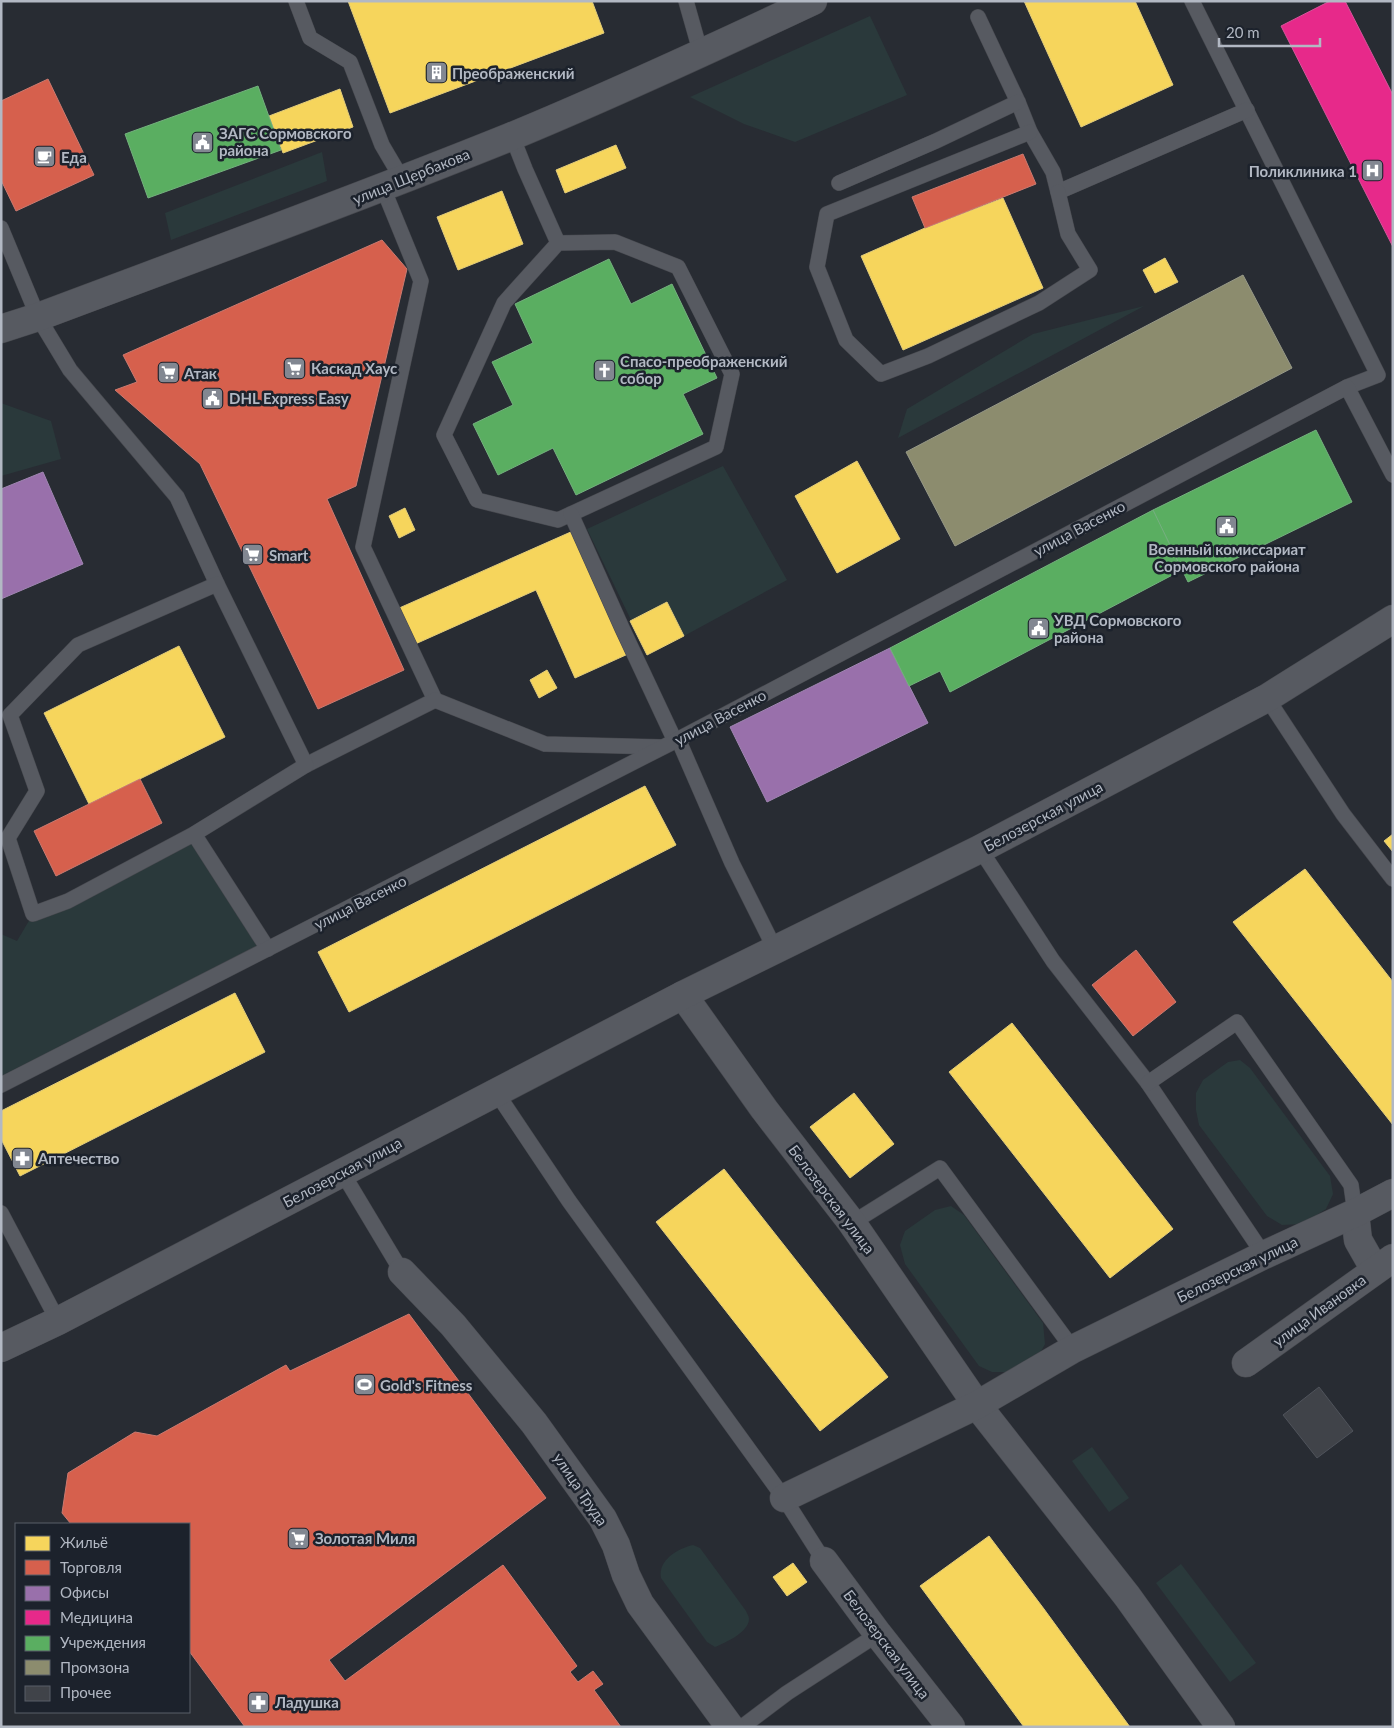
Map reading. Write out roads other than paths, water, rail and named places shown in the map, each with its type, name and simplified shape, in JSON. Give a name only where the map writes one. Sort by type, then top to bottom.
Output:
[{"type":"street","name":"улица Щербакова","points":[[1,329],[38,317],[393,184],[512,136],[701,54],[813,1]]},
{"type":"street","name":"Белозерская улица","points":[[1,1348],[58,1321],[683,995],[980,849],[1267,698],[1393,619]]},
{"type":"street","name":"Белозерская улица","points":[[683,995],[764,1109],[852,1223],[977,1406],[1127,1596],[1221,1727]]},
{"type":"street","name":"Белозерская улица","points":[[784,1498],[977,1406],[1073,1349],[1393,1193]]},
{"type":"street","points":[[1355,1213],[1358,1240],[1384,1264]]},
{"type":"street","name":"улица Ивановка","points":[[1246,1363],[1384,1264]]},
{"type":"street","name":"улица Труда","points":[[402,1272],[453,1325],[534,1422],[603,1519],[616,1545],[626,1575],[640,1604],[730,1727]]},
{"type":"street","name":"Белозерская улица","points":[[824,1561],[951,1727]]},
{"type":"lane","points":[[296,1],[310,38],[350,62],[382,145],[421,280],[363,547],[435,700],[545,744],[672,742]]},
{"type":"lane","points":[[686,1],[701,54]]},
{"type":"lane","points":[[1058,192],[1248,110],[1192,1]]},
{"type":"lane","points":[[978,17],[1030,132],[1053,172],[1068,234],[1090,270],[1039,303],[928,356],[881,374],[846,340],[816,267],[826,214],[1030,132]]},
{"type":"lane","points":[[839,183],[936,141],[1018,102]]},
{"type":"lane","name":"улица Васенко","points":[[1,1085],[672,742],[1347,387],[1378,375],[1248,110]]},
{"type":"lane","points":[[512,136],[558,243]]},
{"type":"lane","points":[[1,228],[38,317],[70,370],[177,496],[217,584],[306,765]]},
{"type":"lane","points":[[615,242],[678,267],[732,374],[716,448],[558,520],[477,500],[444,435],[504,303],[558,243],[615,242]]},
{"type":"lane","points":[[1347,387],[1393,475]]},
{"type":"lane","points":[[571,514],[672,742],[775,949]]},
{"type":"lane","points":[[217,584],[78,645],[10,715],[37,791],[8,838],[33,914],[68,901],[194,834],[306,765],[435,700]]},
{"type":"lane","points":[[1267,698],[1343,814],[1393,879]]},
{"type":"lane","points":[[194,834],[268,949]]},
{"type":"lane","points":[[980,849],[1053,961],[1148,1083],[1264,1255]]},
{"type":"lane","points":[[1148,1083],[1237,1022],[1351,1186],[1355,1213]]},
{"type":"lane","points":[[496,1092],[569,1201],[784,1498],[824,1561]]},
{"type":"lane","points":[[852,1223],[940,1168],[1073,1349]]},
{"type":"lane","points":[[342,1172],[402,1272]]},
{"type":"lane","points":[[1,1213],[58,1321]]},
{"type":"lane","points":[[742,1727],[788,1693],[878,1634]]},
{"type":"place","name":"Преображенский","points":[[436,73]]},
{"type":"place","name":"ЗАГС Сормовского района","points":[[203,142]]},
{"type":"place","name":"Еда","points":[[45,157]]},
{"type":"place","name":"Поликлиника 1","points":[[1373,171]]},
{"type":"place","name":"Каскад Хаус","points":[[295,368]]},
{"type":"place","name":"Спасо-преображенский собор","points":[[604,370]]},
{"type":"place","name":"Атак","points":[[168,373]]},
{"type":"place","name":"DHL Express Easy","points":[[213,398]]},
{"type":"place","name":"Военный комиссариат Сормовского района","points":[[1227,526]]},
{"type":"place","name":"Smart","points":[[253,555]]},
{"type":"place","name":"УВД Сормовского района","points":[[1038,629]]},
{"type":"place","name":"Аптечество","points":[[22,1158]]},
{"type":"place","name":"Gold's Fitness","points":[[364,1385]]},
{"type":"place","name":"Золотая Миля","points":[[299,1538]]},
{"type":"place","name":"Ладушка","points":[[259,1702]]}]
